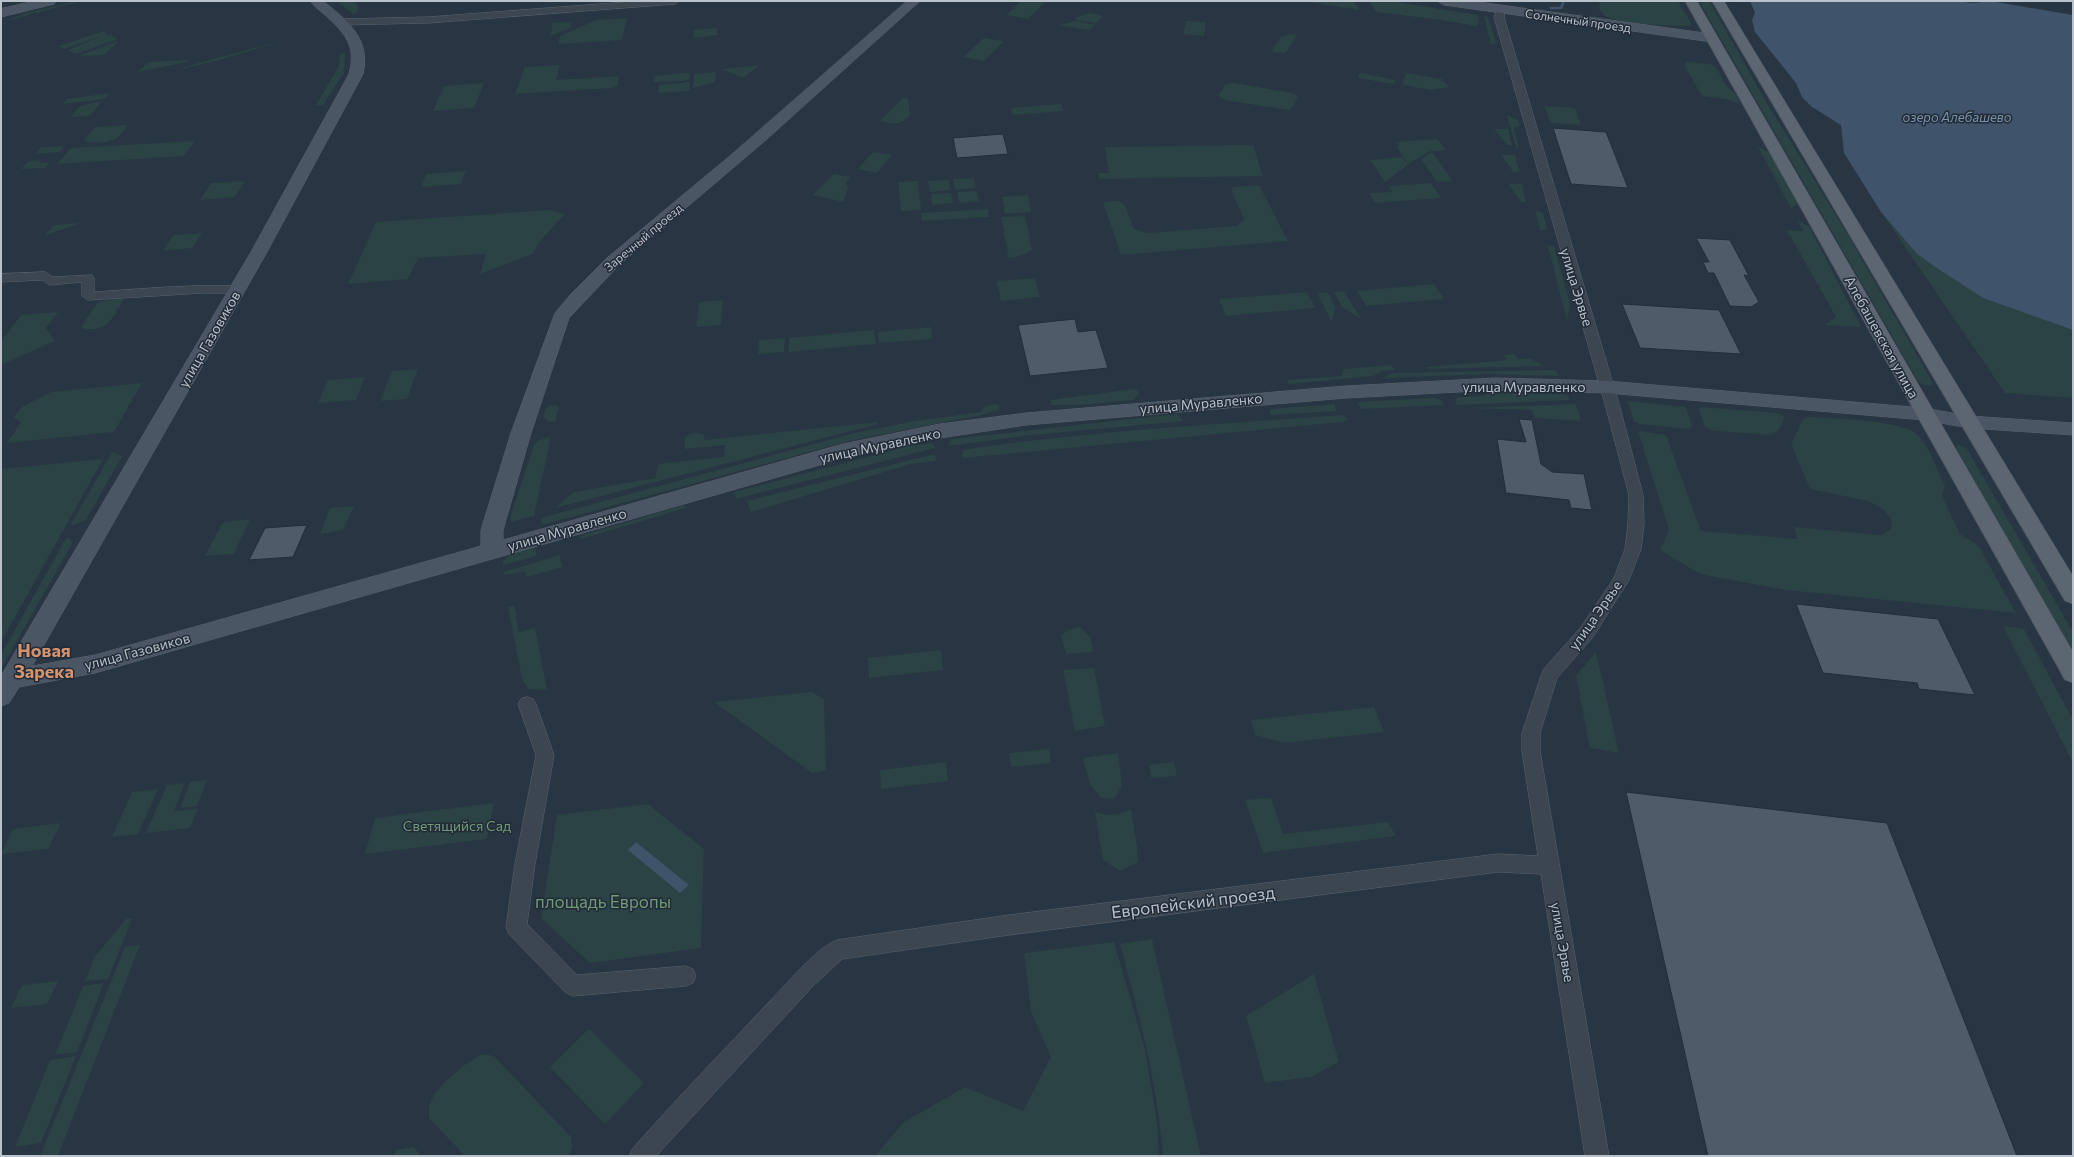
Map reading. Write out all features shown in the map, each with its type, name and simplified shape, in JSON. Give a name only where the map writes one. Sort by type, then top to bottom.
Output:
[{"type":"main road","points":[[1,14],[50,1]]},
{"type":"main road","name":"улица Газовиков","points":[[6,687],[238,289],[314,154],[356,74],[359,60],[358,49],[341,22],[316,1]]},
{"type":"main road","name":"Заречный проезд","points":[[492,550],[492,530],[521,433],[561,317],[572,302],[623,252],[792,110],[914,1]]},
{"type":"main road","name":"Солнечный проезд","points":[[1444,1],[1712,38]]},
{"type":"main road","name":"Алебашевская улица","points":[[1691,1],[1924,414],[2073,673]]},
{"type":"main road","name":"Алебашевская улица","points":[[1718,1],[2073,595]]},
{"type":"main road","points":[[1819,227],[1838,232],[1855,230]]},
{"type":"main road","name":"улица Муравленко","points":[[492,550],[843,451],[955,429],[1034,418],[1346,392],[1495,384],[1607,387],[1924,414]]},
{"type":"main road","points":[[1924,414],[2073,419]]},
{"type":"main road","points":[[1965,415],[2073,429]]},
{"type":"main road","name":"улица Газовиков","points":[[6,687],[95,664],[492,550]]},
{"type":"street","points":[[341,22],[428,20],[675,1]]},
{"type":"street","name":"улица Эрвье","points":[[1501,9],[1499,17],[1607,387],[1636,495],[1636,524],[1633,549],[1621,580],[1587,632],[1549,675],[1531,733],[1532,751],[1549,865],[1581,1048],[1597,1156]]},
{"type":"street","points":[[1,278],[45,276],[50,280],[88,278],[88,296],[204,289],[238,289]]},
{"type":"street","points":[[527,704],[545,755],[524,864],[516,927],[573,986],[686,976]]},
{"type":"street","name":"Европейский проезд","points":[[641,1156],[679,1113],[806,979],[837,950],[1009,925],[1498,863],[1549,865]]},
{"type":"green space","points":[[76,1],[82,1],[42,11],[38,14],[37,12],[7,20],[26,13]]},
{"type":"green space","points":[[337,1],[354,1],[358,7],[357,13],[353,14]]},
{"type":"green space","points":[[1021,1],[1046,1],[1028,19],[1006,15]]},
{"type":"green space","points":[[1303,1],[1354,1],[1359,10]]},
{"type":"green space","points":[[1370,1],[1390,1],[1478,15],[1479,21],[1477,26],[1376,12]]},
{"type":"green space","points":[[1600,1],[1678,1],[1692,25],[1674,26],[1647,24],[1611,19],[1605,16],[1599,9]]},
{"type":"green space","points":[[1699,1],[1709,1],[1768,105],[1845,230],[1933,383],[1931,386],[1923,385],[1918,381]]},
{"type":"green space","points":[[1090,13],[1103,16],[1096,23],[1076,20],[1076,17]]},
{"type":"green space","points":[[1484,16],[1488,17],[1496,43],[1491,45]]},
{"type":"green space","points":[[627,18],[622,40],[558,44],[560,36],[596,20]]},
{"type":"green space","points":[[1076,21],[1095,25],[1089,30],[1059,25]]},
{"type":"green space","points":[[1186,21],[1206,22],[1204,36],[1183,34]]},
{"type":"green space","points":[[572,22],[570,28],[550,36],[553,23]]},
{"type":"green space","points":[[717,28],[718,35],[694,38],[693,30]]},
{"type":"green space","points":[[103,31],[107,34],[106,35],[111,35],[118,39],[75,54],[68,50],[99,37],[64,49],[59,46]]},
{"type":"green space","points":[[1290,34],[1297,35],[1286,53],[1271,52],[1281,37]]},
{"type":"green space","points":[[299,36],[216,61],[181,69],[184,67]]},
{"type":"green space","points":[[984,38],[1004,41],[984,61],[963,57]]},
{"type":"green space","points":[[118,42],[104,55],[78,56]]},
{"type":"green space","points":[[340,53],[345,53],[344,73],[323,105],[316,105],[339,66]]},
{"type":"green space","points":[[189,60],[187,62],[138,72],[148,62]]},
{"type":"green space","points":[[1687,62],[1710,64],[1716,67],[1726,86],[1736,94],[1740,104],[1726,99],[1702,96],[1684,65]]},
{"type":"green space","points":[[560,65],[556,80],[619,76],[618,85],[612,88],[515,94],[525,67]]},
{"type":"green space","points":[[760,65],[743,78],[722,69]]},
{"type":"green space","points":[[716,72],[715,82],[693,88],[694,74]]},
{"type":"green space","points":[[685,73],[690,74],[689,79],[684,81],[653,82],[655,76]]},
{"type":"green space","points":[[1360,73],[1396,80],[1394,84],[1358,78]]},
{"type":"green space","points":[[1406,73],[1442,79],[1449,87],[1432,90],[1402,85]]},
{"type":"green space","points":[[690,82],[690,91],[658,93],[659,85]]},
{"type":"green space","points":[[484,83],[474,108],[433,111],[444,86]]},
{"type":"green space","points":[[1233,83],[1293,93],[1298,97],[1292,108],[1289,110],[1224,100],[1220,98],[1219,95],[1225,85]]},
{"type":"green space","points":[[110,93],[105,99],[63,104],[67,99]]},
{"type":"green space","points":[[903,98],[908,98],[910,115],[906,119],[900,123],[880,121]]},
{"type":"green space","points":[[102,101],[90,116],[71,117],[80,106]]},
{"type":"green space","points":[[1061,104],[1064,111],[1013,115],[1011,108]]},
{"type":"green space","points":[[1544,106],[1575,108],[1581,125],[1551,123]]},
{"type":"green space","points":[[1507,115],[1518,120],[1520,126],[1514,128],[1519,149],[1516,148]]},
{"type":"green space","points":[[128,125],[114,140],[101,142],[85,141],[95,127]]},
{"type":"green space","points":[[1494,129],[1508,129],[1512,145],[1507,145]]},
{"type":"green space","points":[[1437,139],[1446,150],[1431,151],[1408,164],[1397,147],[1399,146],[1396,142]]},
{"type":"green space","points":[[195,141],[184,156],[57,164],[71,148]]},
{"type":"green space","points":[[1253,145],[1263,176],[1099,179],[1098,173],[1109,173],[1105,147]]},
{"type":"green space","points":[[65,146],[59,152],[36,154],[41,147]]},
{"type":"green space","points":[[1758,147],[1769,152],[1798,204],[1791,208]]},
{"type":"green space","points":[[873,152],[892,155],[877,173],[858,169]]},
{"type":"green space","points":[[1432,152],[1453,181],[1437,182],[1421,159]]},
{"type":"green space","points":[[1515,155],[1519,172],[1513,172],[1502,156]]},
{"type":"green space","points":[[1402,157],[1408,165],[1385,182],[1370,160]]},
{"type":"green space","points":[[41,160],[39,163],[50,162],[45,168],[21,169],[29,161]]},
{"type":"green space","points":[[466,171],[461,184],[421,187],[426,174]]},
{"type":"green space","points":[[834,174],[851,177],[846,182],[848,188],[843,202],[813,195]]},
{"type":"green space","points":[[974,178],[976,188],[955,190],[953,179]]},
{"type":"green space","points":[[949,180],[950,190],[930,192],[928,181]]},
{"type":"green space","points":[[245,181],[235,197],[200,200],[211,183]]},
{"type":"green space","points":[[918,181],[921,210],[901,211],[898,182]]},
{"type":"green space","points":[[1431,183],[1441,198],[1375,203],[1369,193],[1392,192],[1389,186]]},
{"type":"green space","points":[[1522,184],[1526,202],[1521,202],[1509,185]]},
{"type":"green space","points":[[1259,185],[1288,241],[1121,255],[1103,202],[1119,201],[1125,205],[1134,229],[1147,233],[1237,226],[1244,219],[1231,190],[1233,187]]},
{"type":"green space","points":[[977,191],[979,201],[959,203],[957,192]]},
{"type":"green space","points":[[951,193],[953,203],[932,205],[931,194]]},
{"type":"green space","points":[[1028,195],[1031,212],[1005,214],[1002,197]]},
{"type":"green space","points":[[988,209],[989,217],[922,221],[921,213]]},
{"type":"green space","points":[[550,210],[565,214],[539,242],[533,254],[480,274],[486,254],[418,258],[408,279],[348,284],[376,222]]},
{"type":"green space","points":[[1535,210],[1543,213],[1547,229],[1540,231]]},
{"type":"green space","points":[[1881,212],[1917,254],[1983,298],[2073,330],[2073,398],[2005,393]]},
{"type":"green space","points":[[1025,216],[1032,250],[1024,255],[1009,258],[1001,217]]},
{"type":"green space","points":[[1798,221],[1809,226],[1861,327],[1825,325],[1836,317],[1787,230],[1803,231]]},
{"type":"green space","points":[[80,223],[44,236],[54,225]]},
{"type":"green space","points":[[202,233],[192,248],[163,251],[173,235]]},
{"type":"green space","points":[[1548,246],[1554,246],[1570,304],[1567,321]]},
{"type":"green space","points":[[1035,278],[1040,297],[1001,301],[997,281]]},
{"type":"green space","points":[[1434,284],[1444,299],[1366,306],[1357,291]]},
{"type":"green space","points":[[1344,291],[1361,319],[1342,307],[1334,292]]},
{"type":"green space","points":[[1307,292],[1315,308],[1226,316],[1219,299]]},
{"type":"green space","points":[[1317,293],[1328,293],[1335,307],[1332,322]]},
{"type":"green space","points":[[120,298],[124,299],[115,314],[104,326],[94,329],[86,329],[81,327],[98,302]]},
{"type":"green space","points":[[723,300],[721,325],[696,327],[699,302]]},
{"type":"green space","points":[[58,312],[46,328],[55,341],[1,365],[1,342],[21,315]]},
{"type":"green space","points":[[931,327],[932,339],[879,343],[878,332]]},
{"type":"green space","points":[[874,330],[876,344],[789,352],[789,338]]},
{"type":"green space","points":[[785,338],[784,352],[758,354],[759,340]]},
{"type":"green space","points":[[1514,354],[1518,359],[1529,358],[1545,366],[1427,369],[1426,367],[1507,360],[1504,355]]},
{"type":"green space","points":[[1390,365],[1396,370],[1383,371],[1373,376],[1289,384],[1287,380],[1342,376],[1342,372],[1345,369]]},
{"type":"green space","points":[[418,369],[407,399],[380,401],[392,371]]},
{"type":"green space","points":[[1556,370],[1559,376],[1487,374],[1384,378],[1392,373]]},
{"type":"green space","points":[[365,377],[356,400],[318,403],[328,380]]},
{"type":"green space","points":[[142,383],[114,432],[7,443],[21,422],[14,417],[22,407],[51,392]]},
{"type":"green space","points":[[1133,389],[1138,391],[1139,394],[1134,400],[1080,405],[1051,405],[1050,400]]},
{"type":"green space","points":[[1487,393],[1567,394],[1570,400],[1457,405],[1455,400],[1458,397],[1483,396]]},
{"type":"green space","points":[[1434,398],[1441,400],[1444,405],[1361,409],[1358,402]]},
{"type":"green space","points":[[1628,401],[1686,407],[1692,426],[1688,429],[1639,424],[1634,422]]},
{"type":"green space","points":[[998,404],[999,410],[981,415],[853,440],[542,525],[541,518],[854,433],[915,421],[981,412],[985,406]]},
{"type":"green space","points":[[1334,404],[1336,411],[1271,415],[1269,409]]},
{"type":"green space","points":[[1576,404],[1581,421],[1535,418],[1532,410],[1466,408]]},
{"type":"green space","points":[[551,405],[559,406],[555,422],[549,422],[543,417],[546,408]]},
{"type":"green space","points":[[1700,407],[1778,413],[1785,417],[1778,431],[1771,435],[1714,431],[1705,427],[1699,410]]},
{"type":"green space","points":[[1176,414],[1185,421],[1032,435],[949,446],[949,442],[952,439]]},
{"type":"green space","points":[[1344,415],[1348,420],[1342,422],[963,458],[962,450],[1010,443],[1105,433]]},
{"type":"green space","points":[[1807,417],[1848,419],[1883,423],[1910,430],[1918,435],[1930,453],[1945,486],[1942,496],[1960,534],[1978,545],[2016,613],[1786,590],[1700,574],[1660,550],[1669,530],[1638,431],[1666,435],[1701,531],[1797,539],[1794,527],[1882,535],[1891,529],[1891,519],[1888,515],[1881,508],[1868,501],[1810,489],[1791,444],[1803,419]]},
{"type":"green space","points":[[878,422],[878,424],[555,508],[574,492],[655,478],[658,464],[724,457],[725,445],[685,449],[685,438],[690,434],[698,433],[704,435],[704,440]]},
{"type":"green space","points":[[551,437],[534,516],[511,522],[511,514],[534,445],[542,439]]},
{"type":"green space","points":[[932,443],[935,448],[736,499],[734,492],[909,446]]},
{"type":"green space","points":[[1957,445],[1967,449],[2073,632],[2073,652],[1956,448]]},
{"type":"green space","points":[[112,452],[122,456],[86,520],[70,526]]},
{"type":"green space","points":[[935,454],[936,461],[911,464],[751,512],[747,501]]},
{"type":"green space","points":[[103,459],[1,642],[1,469]]},
{"type":"green space","points":[[685,505],[686,508],[581,539],[580,536]]},
{"type":"green space","points":[[354,506],[343,530],[320,534],[330,508]]},
{"type":"green space","points":[[250,519],[234,554],[205,556],[223,522]]},
{"type":"green space","points":[[66,538],[71,539],[72,544],[1,669],[1,655]]},
{"type":"green space","points":[[535,547],[537,556],[503,565],[503,561],[512,554]]},
{"type":"green space","points":[[559,555],[563,567],[527,577],[525,571],[505,575],[504,572]]},
{"type":"green space","points":[[514,605],[519,632],[535,628],[547,689],[528,689],[522,679],[508,607]]},
{"type":"green space","points":[[2003,626],[2024,629],[2073,720],[2073,763]]},
{"type":"green space","points":[[1080,627],[1090,637],[1093,652],[1066,654],[1061,636],[1067,630]]},
{"type":"green space","points":[[941,650],[943,670],[869,678],[868,658]]},
{"type":"green space","points":[[1596,652],[1619,753],[1590,748],[1576,676]]},
{"type":"green space","points":[[1094,668],[1105,726],[1075,731],[1063,670]]},
{"type":"green space","points":[[812,692],[824,699],[826,770],[812,773],[714,702]]},
{"type":"green space","points":[[1374,707],[1384,732],[1284,743],[1255,735],[1251,720]]},
{"type":"green space","points":[[1049,749],[1051,763],[1011,767],[1009,753]]},
{"type":"green space","points":[[1118,753],[1122,786],[1114,799],[1101,798],[1090,784],[1083,758]]},
{"type":"green space","points":[[946,762],[948,781],[881,789],[880,770]]},
{"type":"green space","points":[[1174,762],[1177,776],[1151,778],[1149,765]]},
{"type":"green space","points":[[207,780],[197,806],[180,808],[190,782]]},
{"type":"green space","points":[[185,783],[174,811],[198,809],[190,828],[146,833],[167,785]]},
{"type":"green space","points":[[158,789],[138,834],[112,837],[132,792]]},
{"type":"green space","points":[[1271,798],[1283,834],[1388,822],[1396,836],[1263,853],[1245,800]]},
{"type":"green space","name":"Светящийся Сад","points":[[494,803],[487,839],[365,854],[375,818]]},
{"type":"green space","name":"площадь Европы","points":[[648,804],[704,849],[701,948],[590,963],[541,918],[557,815]]},
{"type":"green space","points":[[1131,809],[1138,862],[1120,871],[1103,860],[1095,812],[1114,815]]},
{"type":"green space","points":[[61,823],[48,849],[1,854],[13,829]]},
{"type":"green space","points":[[126,919],[132,919],[108,979],[85,981],[94,958]]},
{"type":"green space","points":[[1152,939],[1201,1156],[1163,1156],[1152,1075],[1120,944]]},
{"type":"green space","points":[[1114,942],[1145,1049],[1157,1121],[1159,1156],[875,1156],[904,1122],[965,1087],[1023,1111],[1051,1057],[1031,1012],[1024,953]]},
{"type":"green space","points":[[140,945],[58,1156],[40,1156],[125,947]]},
{"type":"green space","points":[[1314,974],[1339,1062],[1311,1077],[1265,1083],[1246,1016]]},
{"type":"green space","points":[[58,981],[47,1004],[11,1008],[22,985]]},
{"type":"green space","points":[[104,983],[77,1052],[55,1055],[83,986]]},
{"type":"green space","points":[[589,1029],[644,1083],[605,1124],[550,1067]]},
{"type":"green space","points":[[482,1054],[494,1056],[571,1137],[572,1148],[568,1156],[465,1156],[429,1118],[429,1106],[437,1091],[459,1069]]},
{"type":"green space","points":[[76,1056],[41,1143],[15,1147],[50,1060]]},
{"type":"green space","points":[[414,1147],[421,1156],[394,1156],[395,1150]]},
{"type":"water","name":"озеро Алебашево","points":[[1750,1],[1955,1],[1973,3],[1990,1],[2073,15],[2073,330],[1983,298],[1917,254],[1881,212],[1844,153],[1841,125],[1812,107],[1802,97],[1796,83],[1755,32],[1752,20],[1755,13]]},
{"type":"water","points":[[636,842],[689,885],[680,893],[628,850]]},
{"type":"building","points":[[1553,128],[1606,132],[1628,188],[1571,184]]},
{"type":"building","points":[[1003,134],[1008,154],[957,158],[953,138]]},
{"type":"building","points":[[1696,238],[1730,240],[1749,276],[1744,275],[1759,302],[1751,307],[1730,306],[1714,273],[1708,273],[1703,262],[1709,262]]},
{"type":"building","points":[[1622,304],[1719,310],[1741,354],[1640,348]]},
{"type":"building","points":[[1075,319],[1078,332],[1096,330],[1108,368],[1030,376],[1018,325]]},
{"type":"building","points":[[1519,419],[1532,420],[1541,464],[1552,472],[1584,474],[1592,510],[1571,508],[1569,500],[1506,493],[1497,439],[1526,442]]},
{"type":"building","points":[[307,525],[293,557],[249,560],[265,528]]},
{"type":"building","points":[[1796,604],[1938,619],[1975,695],[1919,689],[1917,683],[1823,673]]},
{"type":"building","points":[[1626,792],[1887,823],[2017,1156],[1708,1156]]},
{"type":"waterway","points":[[1551,8],[1561,8],[1564,1]]},
{"type":"district","name":"Новая Зарека","points":[[44,660]]}]
